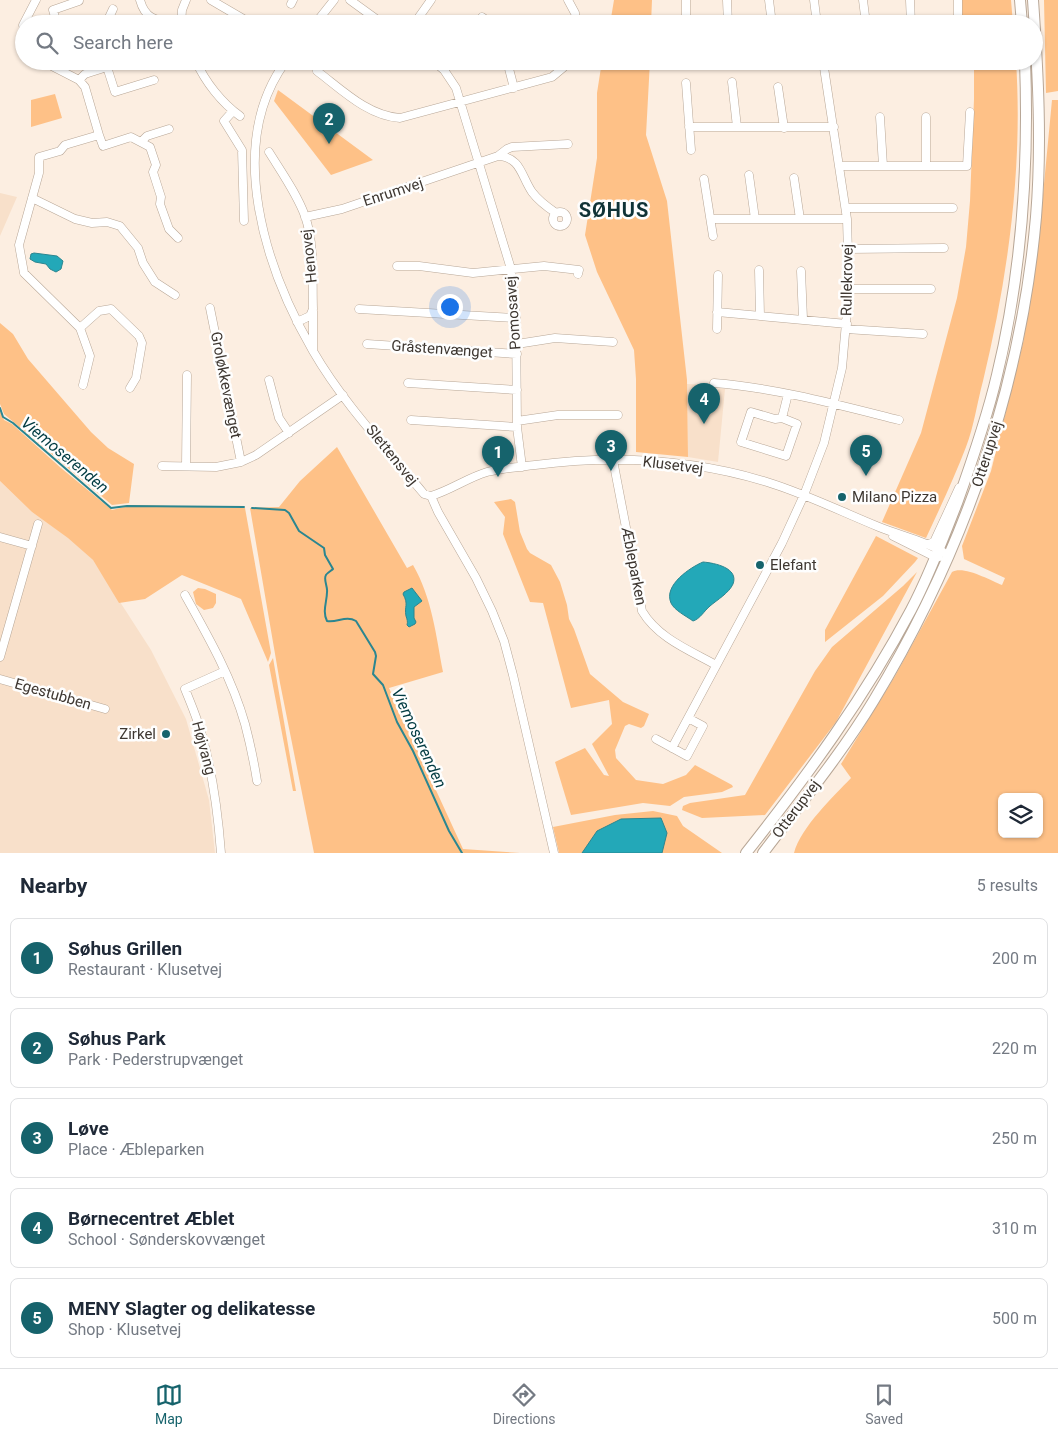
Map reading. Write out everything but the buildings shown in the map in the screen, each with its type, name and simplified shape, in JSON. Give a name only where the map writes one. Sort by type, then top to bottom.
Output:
[{"type":"main road","points":[[1020,0],[1021,15]]},
{"type":"main road","name":"Otterupvej","points":[[1033,0],[1034,15]]},
{"type":"main road","name":"Otterupvej","points":[[763,853],[849,739],[907,642],[940,555],[969,469],[997,375],[1016,275],[1026,173],[1025,70]]},
{"type":"main road","name":"Otterupvej","points":[[746,853],[842,725],[870,682],[976,488],[1010,378],[1030,275],[1039,166],[1040,110],[1038,70]]},
{"type":"main road","points":[[751,853],[777,814]]},
{"type":"street","points":[[28,15],[36,0]]},
{"type":"street","points":[[54,15],[52,10],[79,2],[79,0]]},
{"type":"street","points":[[140,0],[142,8],[148,15]]},
{"type":"street","points":[[181,15],[186,0]]},
{"type":"street","points":[[211,0],[237,15]]},
{"type":"street","points":[[322,15],[334,0]]},
{"type":"street","points":[[350,0],[371,15]]},
{"type":"street","points":[[420,15],[431,0]]},
{"type":"street","points":[[568,0],[574,15]]},
{"type":"street","points":[[686,0],[686,15]]},
{"type":"street","points":[[727,0],[728,15]]},
{"type":"street","points":[[769,0],[771,15]]},
{"type":"street","points":[[814,0],[816,15]]},
{"type":"street","points":[[863,0],[865,15]]},
{"type":"street","points":[[910,0],[911,15]]},
{"type":"street","points":[[958,0],[958,15]]},
{"type":"street","points":[[1037,15],[1038,0]]},
{"type":"street","points":[[111,15],[114,9]]},
{"type":"street","points":[[60,70],[79,80],[85,87],[102,146],[131,137],[142,141],[150,147],[156,165],[153,172],[161,197],[160,204],[169,229],[178,238]]},
{"type":"street","points":[[79,80],[85,74],[95,70]]},
{"type":"street","points":[[108,70],[115,92],[154,80]]},
{"type":"street","points":[[201,70],[208,84],[240,116]]},
{"type":"street","name":"Slettensvej","points":[[281,70],[263,108],[256,135],[254,158],[260,211],[276,272],[313,352],[343,395],[424,494],[431,496],[492,611],[504,641],[513,675],[554,852]]},
{"type":"street","name":"Pomosavej","points":[[443,70],[451,78],[462,102],[511,270],[516,318],[517,424],[522,467]]},
{"type":"street","points":[[509,70],[514,88]]},
{"type":"street","points":[[317,71],[374,113],[400,118],[552,77],[560,70]]},
{"type":"street","name":"Rullekrovej","points":[[804,495],[824,443],[834,404],[842,368],[850,289],[846,208],[824,70]]},
{"type":"street","points":[[686,82],[691,150]]},
{"type":"street","points":[[732,82],[737,127]]},
{"type":"street","points":[[778,87],[784,128]]},
{"type":"street","points":[[233,111],[224,121],[242,150],[244,221]]},
{"type":"street","points":[[840,166],[967,166],[970,112]]},
{"type":"street","points":[[880,117],[883,166]]},
{"type":"street","points":[[926,117],[926,166]]},
{"type":"street","points":[[690,127],[834,127]]},
{"type":"street","points":[[142,141],[148,136],[169,130]]},
{"type":"street","points":[[83,385],[90,356],[80,328],[24,273],[19,245],[39,173],[39,157],[60,151],[65,145],[99,135]]},
{"type":"street","points":[[480,163],[498,156],[512,147],[568,144]]},
{"type":"street","name":"Henovej","points":[[269,152],[289,184],[305,217],[312,253],[313,352]]},
{"type":"street","points":[[498,156],[510,158],[516,162],[538,199],[556,213]]},
{"type":"street","name":"Enrumvej","points":[[305,217],[342,209],[480,163]]},
{"type":"street","points":[[748,175],[755,219]]},
{"type":"street","points":[[794,178],[800,219]]},
{"type":"street","points":[[704,180],[713,236]]},
{"type":"street","points":[[32,198],[75,219],[92,223],[108,222],[120,226],[138,248],[143,263],[156,282],[174,295]]},
{"type":"street","points":[[846,208],[953,208]]},
{"type":"street","points":[[711,219],[847,219]]},
{"type":"street","points":[[848,249],[944,248]]},
{"type":"street","points":[[397,266],[418,266],[473,274],[550,266],[579,270],[578,274]]},
{"type":"street","points":[[759,270],[760,316]]},
{"type":"street","points":[[801,271],[803,319]]},
{"type":"street","points":[[717,329],[718,275]]},
{"type":"street","points":[[850,289],[931,289]]},
{"type":"street","name":"Groløkkevænget","points":[[210,308],[241,462]]},
{"type":"street","points":[[80,328],[99,311],[110,309],[139,336],[142,343],[136,378],[130,388]]},
{"type":"street","points":[[298,322],[310,316],[313,309]]},
{"type":"street","points":[[359,309],[516,318]]},
{"type":"street","points":[[717,312],[803,319],[846,326],[923,334]]},
{"type":"street","points":[[516,344],[555,338],[612,342]]},
{"type":"street","name":"Gråstenvænget","points":[[367,344],[516,354]]},
{"type":"street","points":[[186,466],[187,375]]},
{"type":"street","points":[[269,380],[279,418],[288,433]]},
{"type":"street","points":[[408,383],[517,390]]},
{"type":"street","points":[[714,383],[739,385],[788,394],[899,420]]},
{"type":"street","points":[[782,418],[788,394]]},
{"type":"street","name":"Groløkkevænget","points":[[162,466],[216,467],[241,462],[256,455],[343,395]]},
{"type":"street","points":[[751,412],[775,419],[782,418],[797,424],[786,456],[742,442],[751,412]]},
{"type":"street","points":[[411,420],[517,424],[558,415],[618,415]]},
{"type":"street","name":"Æbleparken","points":[[614,460],[642,611],[648,622],[658,632],[716,665]]},
{"type":"street","name":"Klusetvej","points":[[431,496],[439,494],[469,478],[488,472],[556,462],[650,461],[716,470],[766,482],[804,495],[881,528],[928,544],[940,555]]},
{"type":"street","points":[[928,544],[934,542],[952,500],[969,469]]},
{"type":"street","points":[[672,748],[782,543],[804,495]]},
{"type":"street","points":[[0,658],[38,524]]},
{"type":"street","name":"Klusetvej","points":[[881,528],[894,537],[940,555]]},
{"type":"street","points":[[0,537],[32,546]]},
{"type":"street","points":[[185,595],[225,671],[245,723],[257,781]]},
{"type":"street","name":"Højvang","points":[[221,853],[218,810],[212,778],[202,735],[185,689],[225,671]]},
{"type":"street","name":"Egestubben","points":[[0,679],[105,709]]},
{"type":"street","points":[[656,740],[687,756],[703,726],[688,718]]},
{"type":"shaded area","points":[[614,0],[652,0],[651,15],[612,15]]},
{"type":"shaded area","points":[[961,0],[1011,0],[1012,15],[961,15]]},
{"type":"shaded area","points":[[1044,0],[1058,0],[1058,91],[1046,93]]},
{"type":"shaded area","points":[[601,70],[650,70],[646,135],[667,201],[687,380],[688,457],[636,452],[634,350],[597,272],[585,235],[597,158],[597,93]]},
{"type":"shaded area","points":[[974,70],[1016,70],[1018,101],[1015,182],[1000,302],[966,447],[926,538],[882,522],[921,433],[957,298],[966,247],[970,201]]},
{"type":"shaded area","points":[[278,90],[373,160],[331,175],[274,101]]},
{"type":"shaded area","points":[[55,94],[62,118],[31,127],[31,100]]},
{"type":"shaded area","points":[[1052,100],[1058,100],[1058,853],[794,853],[810,823],[851,778],[841,764],[895,676],[952,572],[963,570],[1002,585],[1005,578],[964,559],[962,546],[991,471],[1023,343],[1038,247]]},
{"type":"shaded area","points":[[0,193],[17,197],[0,236]]},
{"type":"shaded area","points":[[0,323],[13,334],[28,359],[91,432],[108,448],[134,464],[129,503],[112,505],[4,414],[0,404]]},
{"type":"shaded area","points":[[687,384],[711,385],[711,391],[717,392],[719,388],[725,389],[718,462],[688,457]]},
{"type":"shaded area","points":[[0,411],[4,420],[12,424],[112,510],[133,505],[245,508],[271,653],[268,662],[241,599],[182,575],[145,599],[119,603],[93,560],[68,538],[32,512],[0,481]]},
{"type":"shaded area","points":[[337,447],[407,568],[413,565],[425,590],[435,631],[443,672],[389,688],[463,849],[520,853],[314,853],[280,683],[250,508],[279,507],[300,481]]},
{"type":"shaded area","points":[[0,481],[32,512],[69,538],[93,560],[151,650],[186,719],[209,800],[215,853],[0,853]]},
{"type":"shaded area","points":[[511,499],[515,502],[520,532],[527,549],[530,553],[551,565],[560,582],[569,619],[590,674],[623,702],[649,714],[644,726],[641,728],[629,724],[625,726],[615,750],[616,758],[636,780],[663,784],[686,775],[695,765],[733,787],[722,792],[684,797],[670,806],[643,803],[571,815],[555,762],[585,748],[604,775],[609,776],[592,744],[612,724],[609,700],[571,708],[543,603],[530,602],[503,534],[505,517],[494,502]]},
{"type":"shaded area","points":[[876,536],[918,558],[883,596],[825,642],[825,630]]},
{"type":"shaded area","points":[[917,572],[836,722],[765,815],[702,818],[682,810],[683,806],[690,803],[745,795],[815,671],[832,647]]},
{"type":"shaded area","points":[[198,588],[216,594],[216,603],[213,608],[204,610],[196,604],[193,592]]},
{"type":"shaded area","points":[[273,658],[296,791],[293,791],[269,665]]},
{"type":"shaded area","points":[[653,811],[677,816],[683,826],[722,853],[559,853],[553,827],[615,815]]},
{"type":"water","points":[[31,254],[57,256],[63,261],[61,269],[56,272],[46,264],[35,262],[30,259]]},
{"type":"water","points":[[703,562],[725,567],[733,574],[734,579],[733,584],[726,593],[698,619],[693,621],[680,613],[671,603],[671,590],[674,583],[685,572]]},
{"type":"water","points":[[412,588],[422,601],[414,607],[416,622],[409,627],[407,625],[406,603],[403,594]]},
{"type":"water","points":[[661,818],[667,833],[662,853],[582,853],[597,831],[621,819]]},
{"type":"waterway","name":"Viemoserenden","points":[[0,408],[3,417],[13,423],[111,508],[127,506],[244,507]]},
{"type":"waterway","name":"Viemoserenden","points":[[252,508],[285,510],[289,513],[299,531],[324,548],[325,555],[333,569],[325,577],[327,590],[325,614],[327,621],[345,619],[356,621],[375,652],[373,674],[383,685],[397,722],[413,751],[449,831],[462,853]]},
{"type":"place","name":"Søhus Park","points":[[329,144]]},
{"type":"place","name":"Børnecentret Æblet","points":[[704,424]]},
{"type":"place","name":"Løve","points":[[611,471]]},
{"type":"place","name":"MENY Slagter og delikatesse","points":[[866,476]]},
{"type":"place","name":"Søhus Grillen","points":[[498,477]]},
{"type":"place","name":"Milano Pizza","points":[[842,497]]},
{"type":"place","name":"Elefant","points":[[760,565]]},
{"type":"place","name":"Zirkel","points":[[166,734]]},
{"type":"district","name":"SØHUS","points":[[614,210]]}]
